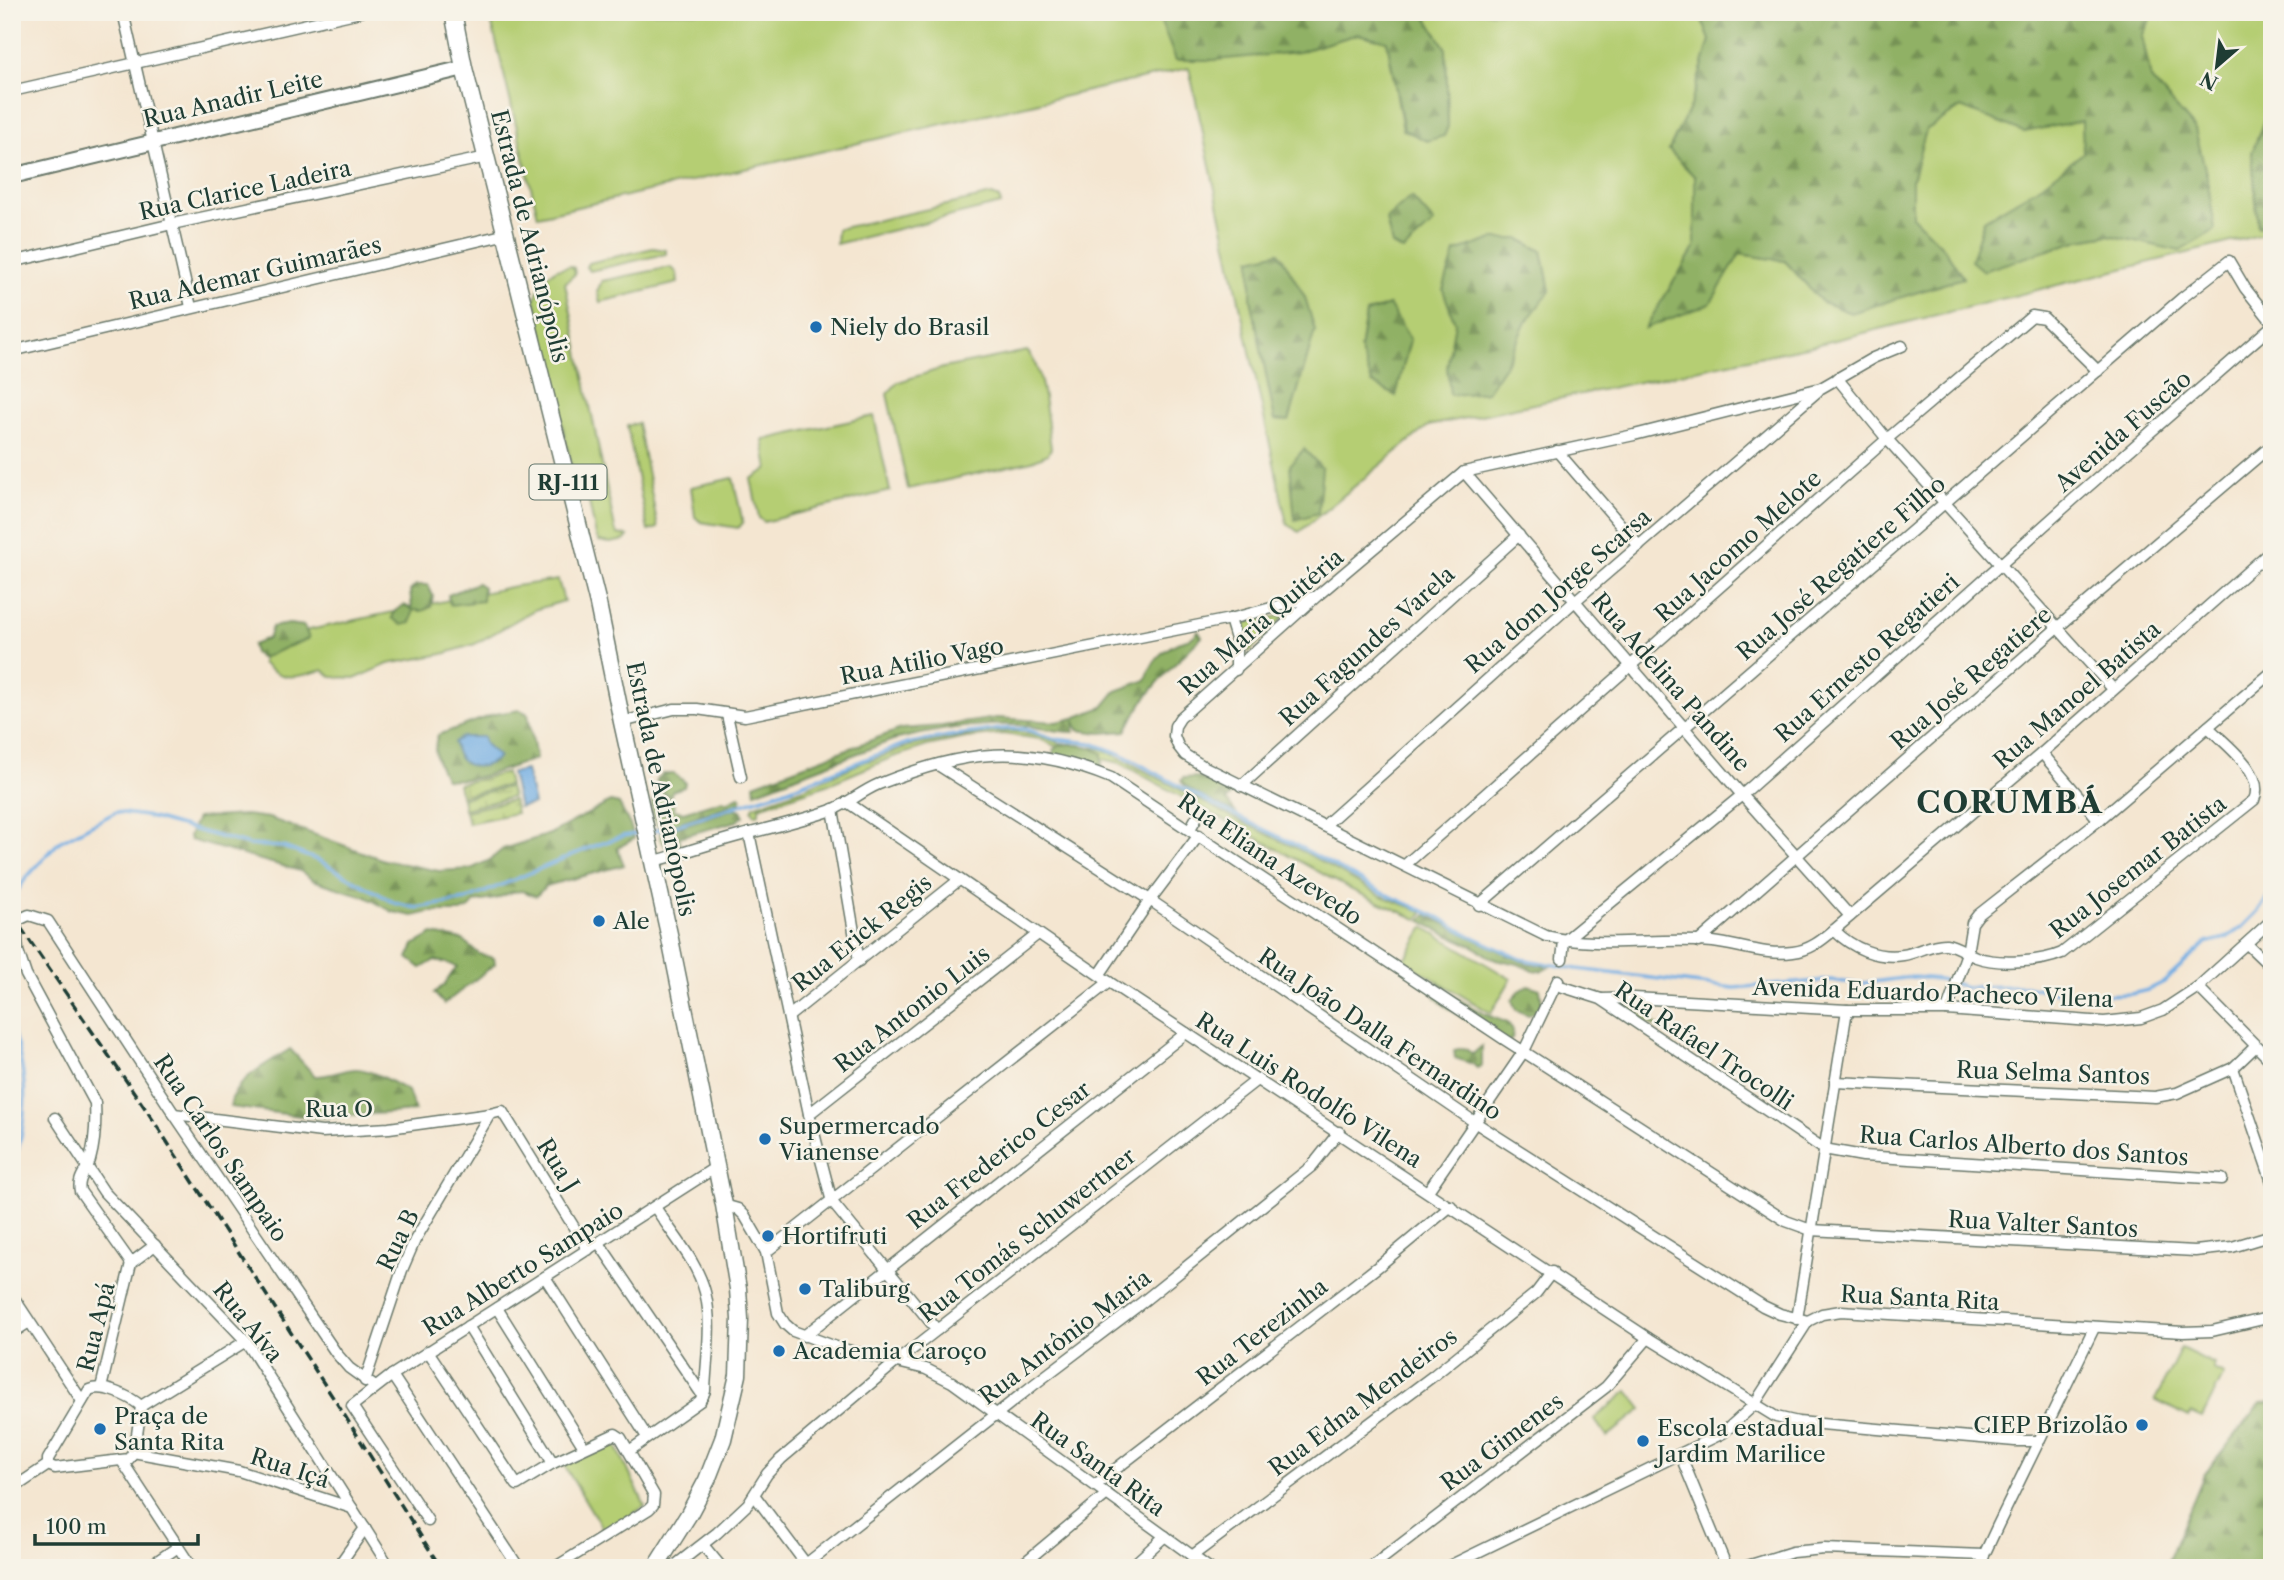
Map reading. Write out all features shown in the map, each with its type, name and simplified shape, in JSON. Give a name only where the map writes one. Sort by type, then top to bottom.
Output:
[{"type":"main road","name":"Estrada de Adrianópolis","points":[[453,12],[464,68],[598,604],[724,1205],[740,1309],[738,1375],[726,1428],[707,1480],[655,1568]]},
{"type":"main road","name":"Rua Anadir Leite","points":[[12,176],[464,68]]},
{"type":"street","points":[[123,12],[191,307]]},
{"type":"street","points":[[12,91],[360,12]]},
{"type":"street","name":"Rua Clarice Ladeira","points":[[12,262],[172,224],[487,158]]},
{"type":"street","name":"Rua Ademar Guimarães","points":[[12,351],[507,234]]},
{"type":"street","name":"Avenida Fuscão","points":[[2000,564],[2272,324],[2229,261]]},
{"type":"street","name":"Rua José Regatiere Filho","points":[[1479,905],[2182,298],[2229,261]]},
{"type":"street","name":"Rua Jacomo Melote","points":[[1405,864],[1887,439],[2032,316],[2044,318],[2098,371]]},
{"type":"street","name":"Rua Maria Quitéria","points":[[1811,948],[1769,952],[1712,942],[1564,941],[1546,936],[1479,905],[1405,864],[1241,786],[1185,755],[1174,736],[1175,726],[1180,718],[1317,596],[1464,472],[1821,388],[1902,346]]},
{"type":"street","points":[[1837,378],[1887,439],[2113,689]]},
{"type":"street","name":"Rua dom Jorge Scarsa","points":[[1324,826],[1575,601],[1821,388]]},
{"type":"street","name":"Rua José Regatiere","points":[[1698,942],[2057,628],[2272,445]]},
{"type":"street","points":[[1557,451],[1639,546]]},
{"type":"street","name":"Rua Adelina Pandine","points":[[1464,472],[1742,795],[1850,916]]},
{"type":"street","name":"Rua Fagundes Varela","points":[[1241,786],[1519,535]]},
{"type":"street","name":"Rua Manoel Batista","points":[[1811,948],[2042,753],[2272,550]]},
{"type":"street","name":"Rua Ernesto Regatieri","points":[[1564,941],[1742,795],[2000,564]]},
{"type":"street","name":"Rua Atilio Vago","points":[[622,722],[674,709],[697,709],[745,716],[1230,619],[1317,596]]},
{"type":"street","points":[[1230,619],[1236,639],[1236,670]]},
{"type":"street","points":[[1947,1010],[1967,953],[1969,933],[1978,915],[2099,820],[2272,672]]},
{"type":"street","points":[[727,715],[741,777]]},
{"type":"street","name":"Rua Josemar Batista","points":[[1835,930],[1850,945],[1865,952],[1902,956],[1939,945],[1954,947],[1991,960],[2034,961],[2062,953],[2254,800],[2257,793],[2256,779],[2208,726]]},
{"type":"street","name":"Rua Eliana Azevedo","points":[[652,857],[833,809],[878,784],[972,756],[1006,753],[1038,755],[1082,766],[1111,778],[1195,832],[1786,1222],[1811,1230]]},
{"type":"street","points":[[2042,753],[2099,820]]},
{"type":"street","name":"Rua João Dalla Fernardino","points":[[938,765],[1150,900],[1476,1123],[1763,1306],[1808,1321]]},
{"type":"street","name":"Rua Luis Rodolfo Vilena","points":[[847,802],[1109,982],[1552,1272],[1648,1338],[1776,1417],[1798,1422],[2039,1441]]},
{"type":"street","points":[[833,809],[859,961]]},
{"type":"street","points":[[1100,974],[1195,832],[1198,815]]},
{"type":"street","points":[[748,833],[809,1114],[832,1202],[937,1329]]},
{"type":"street","name":"Rua Erick Regis","points":[[789,1016],[959,880]]},
{"type":"street","name":"Rua Carlos Sampaio","points":[[88,1166],[95,1135],[93,1097],[26,975],[18,951],[16,921],[29,915],[48,921],[174,1114],[336,1353],[369,1384]]},
{"type":"street","name":"Avenida Eduardo Pacheco Vilena","points":[[1601,999],[1634,998],[1847,1010],[1947,1010],[2104,1022],[2141,1018],[2163,1010],[2199,987],[2272,920]]},
{"type":"street","name":"Rua Antonio Luis","points":[[809,1114],[1038,934]]},
{"type":"street","points":[[1562,959],[1564,941]]},
{"type":"street","points":[[2247,944],[2272,968]]},
{"type":"street","points":[[766,1252],[1109,982]]},
{"type":"street","name":"Rua Rafael Trocolli","points":[[1524,1051],[1558,982],[1601,999],[1824,1149]]},
{"type":"street","points":[[2199,987],[2272,1062]]},
{"type":"street","points":[[1797,1319],[1847,1010]]},
{"type":"street","name":"Rua Frederico Cesar","points":[[804,1336],[1186,1032]]},
{"type":"street","name":"Rua Selma Santos","points":[[1835,1083],[2155,1097],[2176,1093],[2233,1068],[2255,1047]]},
{"type":"street","points":[[1428,1191],[1524,1051]]},
{"type":"street","points":[[2233,1068],[2272,1182]]},
{"type":"street","name":"Rua Tomás Schuwertner","points":[[672,1568],[732,1520],[755,1496],[767,1474],[781,1460],[896,1362],[1258,1079]]},
{"type":"street","name":"Rua J","points":[[490,1114],[502,1111],[588,1250]]},
{"type":"street","name":"Rua O","points":[[174,1114],[322,1132],[389,1128],[490,1114]]},
{"type":"street","name":"Rua B","points":[[369,1384],[401,1270],[415,1240],[490,1114]]},
{"type":"street","name":"Rua Aíva","points":[[55,1118],[104,1192],[246,1342],[390,1568]]},
{"type":"street","name":"Rua Antônio Maria","points":[[807,1566],[996,1413],[1135,1308],[1312,1166],[1339,1132]]},
{"type":"street","name":"Rua Carlos Alberto dos Santos","points":[[1824,1149],[1863,1156],[2222,1179]]},
{"type":"street","points":[[88,1166],[79,1182],[80,1191],[131,1263]]},
{"type":"street","name":"Rua Alberto Sampaio","points":[[428,1521],[352,1406],[369,1384],[392,1375],[716,1167]]},
{"type":"street","name":"Rua Santa Rita","points":[[724,1205],[738,1209],[745,1216],[766,1252],[778,1313],[785,1324],[804,1336],[839,1348],[926,1369],[952,1382],[1209,1568]]},
{"type":"street","name":"Rua Terezinha","points":[[1095,1485],[1369,1273],[1451,1206]]},
{"type":"street","points":[[629,1451],[688,1410],[703,1396],[708,1311],[705,1291],[695,1268],[655,1207]]},
{"type":"street","name":"Rua Valter Santos","points":[[1811,1230],[2195,1251],[2232,1247],[2272,1235]]},
{"type":"street","points":[[599,1243],[703,1396]]},
{"type":"street","name":"Rua Apá","points":[[101,1388],[131,1263],[155,1245]]},
{"type":"street","name":"Rua Edna Mendeiros","points":[[1192,1556],[1433,1376],[1535,1293],[1552,1272]]},
{"type":"street","points":[[545,1278],[647,1437]]},
{"type":"street","points":[[12,1295],[82,1401]]},
{"type":"street","points":[[497,1308],[584,1447]]},
{"type":"street","name":"Rua Santa Rita","points":[[1445,1568],[1723,1433],[1745,1416],[1754,1405],[1808,1321],[1822,1314],[1841,1311],[2094,1328],[2213,1331],[2272,1317]]},
{"type":"street","points":[[12,1333],[29,1322]]},
{"type":"street","points":[[468,1326],[553,1462]]},
{"type":"street","points":[[1981,1568],[1984,1555],[2094,1328]]},
{"type":"street","name":"Rua Gimenes","points":[[1370,1568],[1606,1387],[1648,1338]]},
{"type":"street","points":[[141,1406],[246,1342]]},
{"type":"street","points":[[428,1351],[517,1485],[553,1462],[612,1434],[618,1435],[654,1494],[649,1509],[554,1568]]},
{"type":"street","points":[[392,1375],[519,1568]]},
{"type":"street","points":[[48,1465],[48,1459],[92,1388],[101,1388],[131,1399],[141,1406]]},
{"type":"street","points":[[48,1465],[55,1468],[129,1459],[134,1452],[141,1406]]},
{"type":"street","name":"Rua Içá","points":[[134,1452],[239,1471],[352,1508]]},
{"type":"street","points":[[1680,1454],[1727,1568]]},
{"type":"street","points":[[122,1461],[192,1568]]},
{"type":"street","points":[[12,1489],[48,1465]]},
{"type":"street","points":[[1018,1568],[1107,1494]]},
{"type":"street","points":[[755,1496],[807,1566]]},
{"type":"street","points":[[337,1568],[365,1528]]},
{"type":"street","points":[[1130,1568],[1165,1536]]},
{"type":"street","points":[[703,1545],[722,1568]]},
{"type":"street","points":[[147,1568],[178,1547]]},
{"type":"street","points":[[1741,1568],[1792,1552],[1824,1549],[1984,1555]]},
{"type":"green space","points":[[489,12],[1157,12],[1176,60],[1298,52],[1358,34],[1387,41],[1403,130],[1444,136],[1448,126],[1446,49],[1423,12],[1699,12],[1710,40],[1691,104],[1669,150],[1695,177],[1695,247],[1646,327],[1710,304],[1739,254],[1785,261],[1822,302],[1851,313],[1963,278],[1944,248],[1912,217],[1912,180],[1926,130],[1961,107],[2024,132],[2082,120],[2084,153],[2039,187],[2080,240],[2109,235],[2180,251],[2195,129],[2151,79],[2142,36],[2154,12],[2272,12],[2272,99],[2252,153],[2258,227],[2272,224],[2272,232],[1811,346],[1428,426],[1299,532],[1287,524],[1189,68],[538,216]],"holes":[[[1493,239],[1519,239],[1542,251],[1550,291],[1525,322],[1507,362],[1487,392],[1451,395],[1449,374],[1454,334],[1467,296]],[[1251,259],[1315,330],[1289,421],[1275,420],[1251,298]],[[1388,305],[1410,340],[1396,395],[1360,350],[1366,313]]]},
{"type":"green space","points":[[1157,12],[1423,12],[1446,49],[1448,126],[1444,136],[1427,141],[1404,130],[1387,41],[1358,34],[1298,52],[1215,60],[1176,60]]},
{"type":"green space","points":[[1699,12],[2154,12],[2142,36],[2151,79],[2195,129],[2207,177],[2215,230],[2180,251],[2109,235],[2080,240],[1983,271],[1971,261],[1984,220],[2039,187],[2083,153],[2082,121],[2024,132],[1961,107],[1926,130],[1912,180],[1912,216],[1944,248],[1963,278],[1851,313],[1822,302],[1785,261],[1740,254],[1710,304],[1645,328],[1695,247],[1695,177],[1669,150],[1691,104],[1710,40]]},
{"type":"green space","points":[[2272,99],[2272,224],[2258,227],[2252,153]]},
{"type":"green space","points":[[992,195],[999,198],[1001,204],[836,244],[837,229]]},
{"type":"green space","points":[[1411,197],[1434,223],[1403,251],[1392,245],[1386,219]]},
{"type":"green space","points":[[1493,239],[1519,239],[1542,251],[1550,291],[1526,322],[1507,362],[1487,392],[1450,395],[1447,367],[1455,323],[1443,290],[1455,252]]},
{"type":"green space","points":[[653,248],[666,250],[666,254],[590,271],[586,267],[588,263]]},
{"type":"green space","points":[[1279,252],[1305,297],[1315,330],[1289,421],[1275,420],[1251,298],[1251,259]]},
{"type":"green space","points":[[570,266],[574,268],[575,274],[565,283],[615,529],[618,534],[628,536],[625,540],[610,543],[599,541],[596,536],[589,502],[571,464],[535,299],[539,288],[548,281],[546,276],[557,269]]},
{"type":"green space","points":[[671,267],[677,273],[678,283],[600,302],[597,291],[602,281]]},
{"type":"green space","points":[[1389,305],[1410,339],[1396,396],[1372,383],[1360,350],[1366,313]]},
{"type":"green space","points":[[1027,351],[1033,359],[1044,396],[1051,448],[1048,454],[1032,461],[908,489],[887,394],[898,382],[943,368]]},
{"type":"green space","points":[[874,416],[890,491],[764,522],[759,518],[751,479],[768,469],[763,440]]},
{"type":"green space","points":[[638,423],[658,528],[648,531],[627,426]]},
{"type":"green space","points":[[1304,449],[1322,468],[1318,513],[1295,520],[1290,465]]},
{"type":"green space","points":[[733,478],[743,523],[738,528],[701,522],[695,517],[691,487]]},
{"type":"green space","points":[[558,580],[564,601],[534,610],[475,644],[443,654],[388,664],[357,678],[332,677],[323,670],[298,676],[284,676],[262,663],[262,640],[515,586]]},
{"type":"green space","points":[[477,583],[483,587],[482,601],[450,605],[448,595]]},
{"type":"green space","points":[[416,585],[428,585],[433,596],[431,607],[422,611],[413,610],[411,623],[402,625],[392,618],[395,611],[404,605],[412,609],[410,591]]},
{"type":"green space","points":[[1286,615],[1249,652],[1235,624]]},
{"type":"green space","points":[[289,624],[304,626],[309,638],[264,657],[260,658],[254,653],[252,645],[268,639],[272,627]]},
{"type":"green space","points":[[1198,631],[1202,637],[1150,692],[1126,731],[1101,733],[1078,730],[1075,721],[1074,732],[1003,724],[939,731],[893,740],[755,792],[754,784],[901,729],[997,718],[1057,722],[1074,718],[1103,707],[1116,691],[1146,680],[1160,655]]},
{"type":"green space","points":[[520,710],[528,714],[536,759],[480,777],[446,779],[435,752],[438,735],[495,714]]},
{"type":"green space","points":[[989,732],[1035,734],[1060,743],[1103,749],[1304,852],[1382,896],[1424,912],[1417,919],[1352,890],[1120,763],[1103,759],[1091,763],[1063,754],[1055,746],[1040,739],[1003,734],[927,746],[824,786],[759,807],[759,813],[756,815],[752,810],[754,806],[909,746]]},
{"type":"green space","points":[[1059,745],[1090,747],[1102,753],[1099,770],[1054,756],[1054,750]]},
{"type":"green space","points":[[506,773],[509,785],[461,796],[458,784]]},
{"type":"green space","points":[[663,774],[674,774],[685,782],[684,787],[672,791],[670,797],[656,786],[657,779]]},
{"type":"green space","points":[[1200,777],[1210,784],[1217,779],[1226,782],[1232,793],[1226,800],[1235,812],[1198,795],[1181,781],[1183,778]]},
{"type":"green space","points":[[509,787],[512,797],[464,809],[462,798]]},
{"type":"green space","points":[[662,794],[673,803],[674,810],[683,812],[723,800],[727,802],[739,796],[742,798],[740,802],[666,827],[658,826],[652,807],[654,799]]},
{"type":"green space","points":[[513,800],[516,813],[468,823],[465,811]]},
{"type":"green space","points":[[610,802],[619,804],[634,839],[617,848],[624,865],[546,886],[536,896],[522,891],[512,892],[495,899],[475,902],[461,912],[430,912],[413,916],[393,912],[366,897],[313,880],[300,871],[190,840],[189,836],[197,818],[245,815],[269,818],[384,860],[439,871],[471,869],[490,860],[503,849],[550,834]]},
{"type":"green space","points":[[735,808],[741,810],[744,816],[737,821],[679,837],[681,845],[666,847],[660,839],[660,833]]},
{"type":"green space","points":[[1427,915],[1526,963],[1549,967],[1542,971],[1532,970],[1491,958],[1420,920]]},
{"type":"green space","points":[[1424,927],[1511,979],[1491,1013],[1404,961]]},
{"type":"green space","points":[[433,934],[463,940],[479,954],[494,958],[495,964],[444,1004],[434,993],[444,985],[457,966],[435,960],[421,968],[408,958],[414,945]]},
{"type":"green space","points":[[1434,983],[1444,985],[1447,992],[1484,1014],[1508,1023],[1513,1031],[1512,1039],[1504,1045],[1444,1005],[1436,998]]},
{"type":"green space","points":[[1528,985],[1540,989],[1542,1001],[1536,1013],[1528,1015],[1516,1010],[1512,1000]]},
{"type":"green space","points":[[1631,1002],[1644,1003],[1638,1004],[1635,1010],[1675,1038],[1632,1014]]},
{"type":"green space","points":[[1482,1046],[1482,1066],[1477,1068],[1455,1058],[1454,1050],[1464,1048],[1473,1054]]},
{"type":"green space","points":[[290,1049],[315,1076],[361,1069],[382,1077],[408,1091],[415,1111],[317,1118],[230,1107],[232,1097],[244,1080]]},
{"type":"green space","points":[[2181,1348],[2214,1364],[2213,1369],[2224,1374],[2202,1418],[2191,1413],[2189,1417],[2155,1400]]},
{"type":"green space","points":[[1628,1391],[1642,1409],[1607,1437],[1594,1419]]},
{"type":"green space","points":[[2272,1402],[2272,1568],[2165,1568],[2204,1475],[2261,1403]]},
{"type":"green space","points":[[614,1441],[645,1506],[605,1533],[564,1465]]},
{"type":"water","points":[[462,737],[483,737],[485,744],[499,757],[485,765],[471,766],[465,763],[456,751],[454,742]]},
{"type":"water","points":[[526,770],[534,804],[519,807],[511,773]]},
{"type":"waterway","points":[[651,831],[789,789],[905,744],[1001,729],[1025,729],[1055,739],[1091,743],[1121,754],[1381,892],[1438,917],[1467,934],[1521,959],[1577,969],[1734,988],[1832,980],[1857,984],[1911,977],[1939,979],[1966,987],[2026,986],[2072,996],[2131,994],[2164,982],[2206,943],[2226,938],[2241,928],[2272,893]]},
{"type":"waterway","points":[[12,894],[16,893],[59,842],[116,812],[145,816],[249,845],[283,847],[320,861],[395,903],[416,908],[466,900],[589,848],[623,836],[643,833]]},
{"type":"waterway","points":[[12,1029],[23,1074],[25,1103],[18,1149],[12,1149]]},
{"type":"railway","points":[[12,915],[149,1114],[441,1568]]},
{"type":"place","name":"Niely do Brasil","points":[[816,327]]},
{"type":"place","name":"Ale","points":[[599,921]]},
{"type":"place","name":"Supermercado Vianense","points":[[765,1139]]},
{"type":"place","name":"Hortifruti","points":[[768,1236]]},
{"type":"place","name":"Taliburg","points":[[805,1289]]},
{"type":"place","name":"Academia Caroço","points":[[779,1351]]},
{"type":"place","name":"CIEP Brizolão","points":[[2142,1425]]},
{"type":"place","name":"Praça de Santa Rita","points":[[100,1429]]},
{"type":"place","name":"Escola estadual Jardim Marilice","points":[[1643,1441]]},
{"type":"district","name":"CORUMBÁ","points":[[2010,802]]}]
